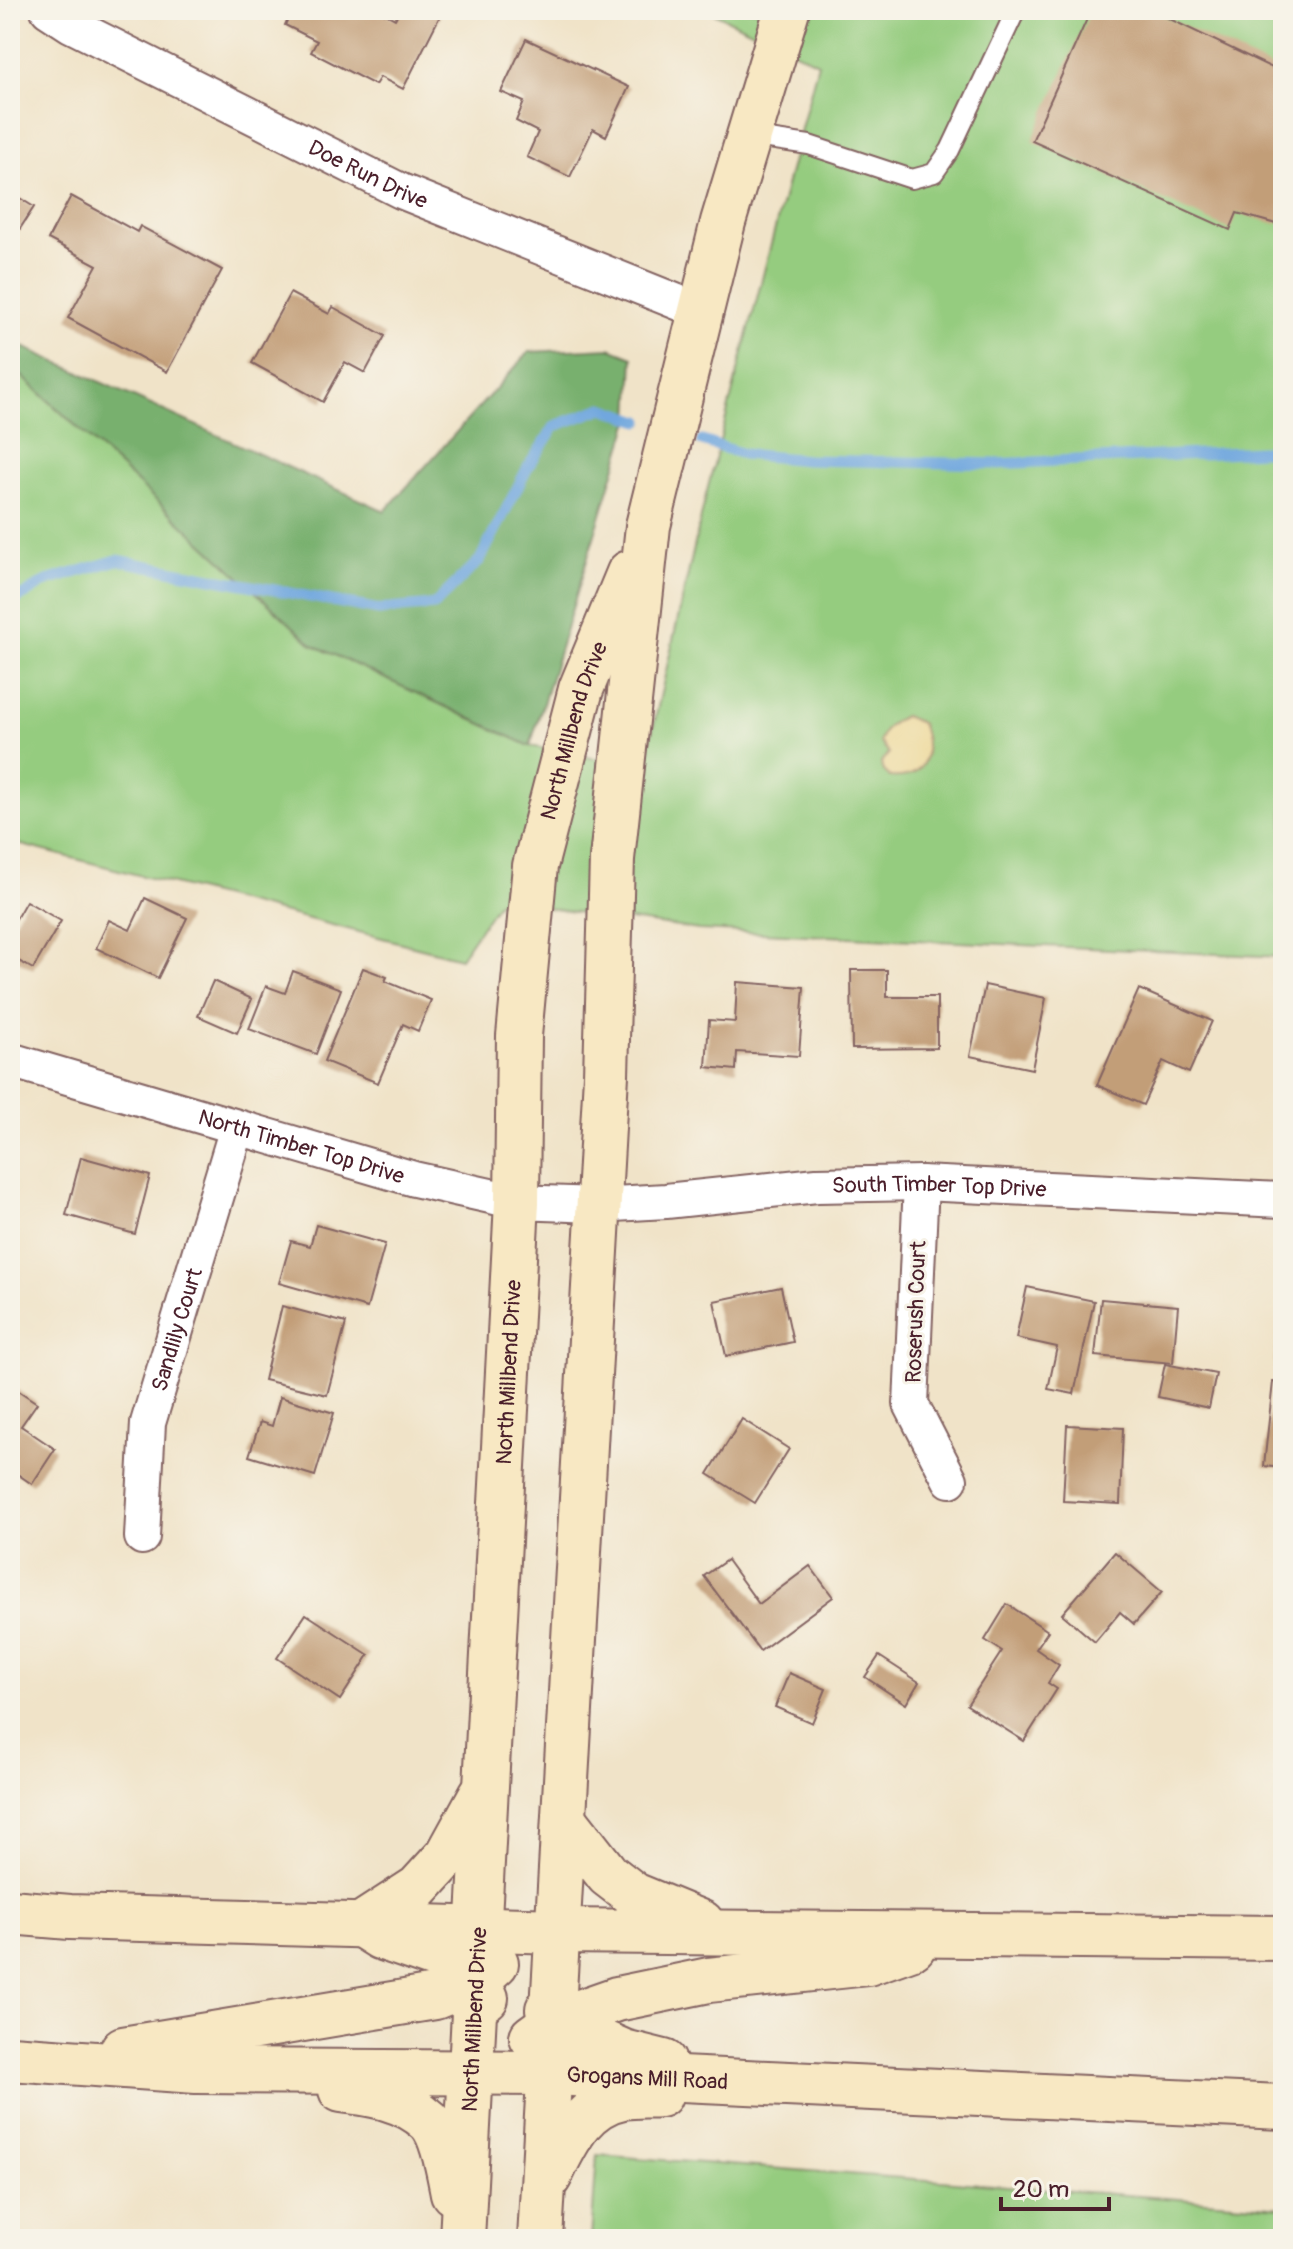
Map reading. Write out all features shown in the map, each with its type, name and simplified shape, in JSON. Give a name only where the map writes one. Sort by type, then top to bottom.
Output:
[{"type":"main road","name":"North Millbend Drive","points":[[540,2239],[606,1075],[612,859],[648,526],[700,311],[787,10]]},
{"type":"main road","name":"North Millbend Drive","points":[[499,1936],[487,1785],[517,1202],[519,1036],[535,866],[581,689],[648,526]]},
{"type":"main road","points":[[361,1925],[418,1888],[448,1855],[487,1785]]},
{"type":"main road","points":[[565,1820],[608,1875],[634,1895],[722,1932]]},
{"type":"main road","points":[[10,1912],[70,1917],[361,1925],[499,1936],[558,1931],[1283,1938]]},
{"type":"main road","points":[[361,1925],[380,1937],[438,1957],[477,1980],[514,2050],[551,2073]]},
{"type":"main road","points":[[470,2072],[514,2050],[554,2021],[617,1999],[709,1980],[868,1963],[945,1935]]},
{"type":"main road","points":[[30,2060],[401,2005],[435,1997],[477,1980],[499,1936]]},
{"type":"main road","points":[[499,1936],[554,2021],[624,2052],[748,2082]]},
{"type":"main road","name":"North Millbend Drive","points":[[462,2233],[477,1980]]},
{"type":"main road","name":"Grogans Mill Road","points":[[30,2060],[196,2071],[551,2073],[1283,2107]]},
{"type":"main road","points":[[196,2071],[389,2096],[430,2122],[442,2148],[462,2233]]},
{"type":"main road","points":[[541,2193],[570,2133],[589,2112],[621,2097],[703,2093],[748,2082]]},
{"type":"street","name":"Doe Run Drive","points":[[48,10],[71,25],[243,114],[401,191],[700,311]]},
{"type":"street","name":"North Timber Top Drive","points":[[10,1060],[414,1179],[517,1202],[597,1205]]},
{"type":"street","name":"Sandlily Court","points":[[142,1537],[148,1423],[237,1128]]},
{"type":"street","name":"South Timber Top Drive","points":[[597,1205],[817,1185],[921,1183],[1283,1200]]},
{"type":"street","name":"Roserush Court","points":[[921,1183],[911,1404],[950,1480]]},
{"type":"lane","points":[[749,136],[809,145],[912,179],[934,173],[950,150],[1016,10]]},
{"type":"green space","points":[[708,10],[1283,10],[1283,957],[699,930],[499,901],[460,958],[10,842],[10,365],[313,645],[530,746],[644,768],[706,495],[818,63]]},
{"type":"green space","points":[[10,341],[385,511],[529,352],[610,348],[633,357],[630,420],[530,746],[313,645],[10,365]]},
{"type":"green space","points":[[597,2155],[1283,2207],[1283,2239],[591,2239]]},
{"type":"sand","points":[[904,716],[921,723],[926,754],[924,762],[912,774],[890,777],[882,769],[881,762],[889,753],[880,742],[889,726]]},
{"type":"building","points":[[292,10],[378,10],[395,19],[400,10],[443,10],[403,89],[380,77],[375,85],[311,52],[317,41],[285,25]]},
{"type":"building","points":[[1091,10],[1151,10],[1283,73],[1283,215],[1276,224],[1237,213],[1230,230],[1032,141]]},
{"type":"building","points":[[526,39],[629,87],[606,136],[593,129],[570,177],[527,157],[538,132],[516,121],[524,102],[501,92]]},
{"type":"building","points":[[10,192],[34,207],[10,244]]},
{"type":"building","points":[[71,196],[137,232],[140,226],[222,270],[167,372],[68,318],[97,265],[48,239]]},
{"type":"building","points":[[290,293],[329,314],[333,307],[385,336],[365,373],[345,362],[323,402],[252,363]]},
{"type":"building","points":[[145,898],[187,918],[158,978],[96,948],[109,920],[130,930]]},
{"type":"building","points":[[26,901],[61,921],[33,969],[10,956],[10,929]]},
{"type":"building","points":[[363,968],[431,1000],[418,1031],[403,1024],[378,1083],[324,1061]]},
{"type":"building","points":[[851,970],[887,970],[887,997],[937,997],[937,1048],[852,1049]]},
{"type":"building","points":[[293,971],[341,989],[316,1054],[249,1029],[266,986],[285,993]]},
{"type":"building","points":[[213,981],[252,999],[237,1033],[198,1016]]},
{"type":"building","points":[[737,982],[804,987],[799,1056],[737,1052],[736,1070],[706,1067],[709,1020],[735,1022]]},
{"type":"building","points":[[985,985],[1046,998],[1032,1069],[970,1056]]},
{"type":"building","points":[[1139,989],[1212,1021],[1189,1073],[1163,1061],[1143,1105],[1097,1085]]},
{"type":"building","points":[[81,1157],[150,1176],[135,1234],[66,1215]]},
{"type":"building","points":[[316,1225],[385,1244],[367,1308],[279,1283],[291,1241],[310,1246]]},
{"type":"building","points":[[781,1287],[793,1342],[726,1356],[714,1301]]},
{"type":"building","points":[[1027,1287],[1094,1301],[1074,1394],[1048,1389],[1057,1347],[1016,1338]]},
{"type":"building","points":[[1101,1299],[1178,1306],[1173,1363],[1095,1356]]},
{"type":"building","points":[[282,1306],[346,1323],[327,1395],[264,1380]]},
{"type":"building","points":[[1283,1308],[1283,1365],[1274,1364]]},
{"type":"building","points":[[1165,1364],[1216,1374],[1209,1408],[1158,1397]]},
{"type":"building","points":[[1273,1382],[1283,1383],[1283,1468],[1264,1466]]},
{"type":"building","points":[[10,1385],[37,1403],[21,1426],[55,1449],[32,1484],[10,1469]]},
{"type":"building","points":[[280,1397],[334,1413],[315,1476],[249,1456],[260,1422],[272,1426]]},
{"type":"building","points":[[742,1419],[789,1449],[755,1503],[708,1474]]},
{"type":"building","points":[[1067,1425],[1123,1428],[1120,1504],[1063,1501]]},
{"type":"building","points":[[1115,1552],[1162,1592],[1134,1624],[1120,1612],[1095,1642],[1062,1614]]},
{"type":"building","points":[[727,1560],[759,1604],[810,1566],[833,1597],[760,1651],[704,1576]]},
{"type":"building","points":[[1007,1604],[1048,1631],[1036,1649],[1059,1665],[1048,1683],[1057,1689],[1024,1741],[967,1705],[1002,1651],[985,1640]]},
{"type":"building","points":[[306,1614],[369,1655],[340,1700],[277,1658]]},
{"type":"building","points":[[879,1656],[919,1682],[906,1704],[865,1677]]},
{"type":"building","points":[[789,1673],[826,1689],[812,1723],[775,1707]]},
{"type":"waterway","points":[[10,603],[47,581],[117,560],[379,610],[434,605],[480,560],[528,467],[555,426],[603,408],[640,421]]},
{"type":"waterway","points":[[702,441],[743,454],[807,460],[996,464],[1283,450]]}]
